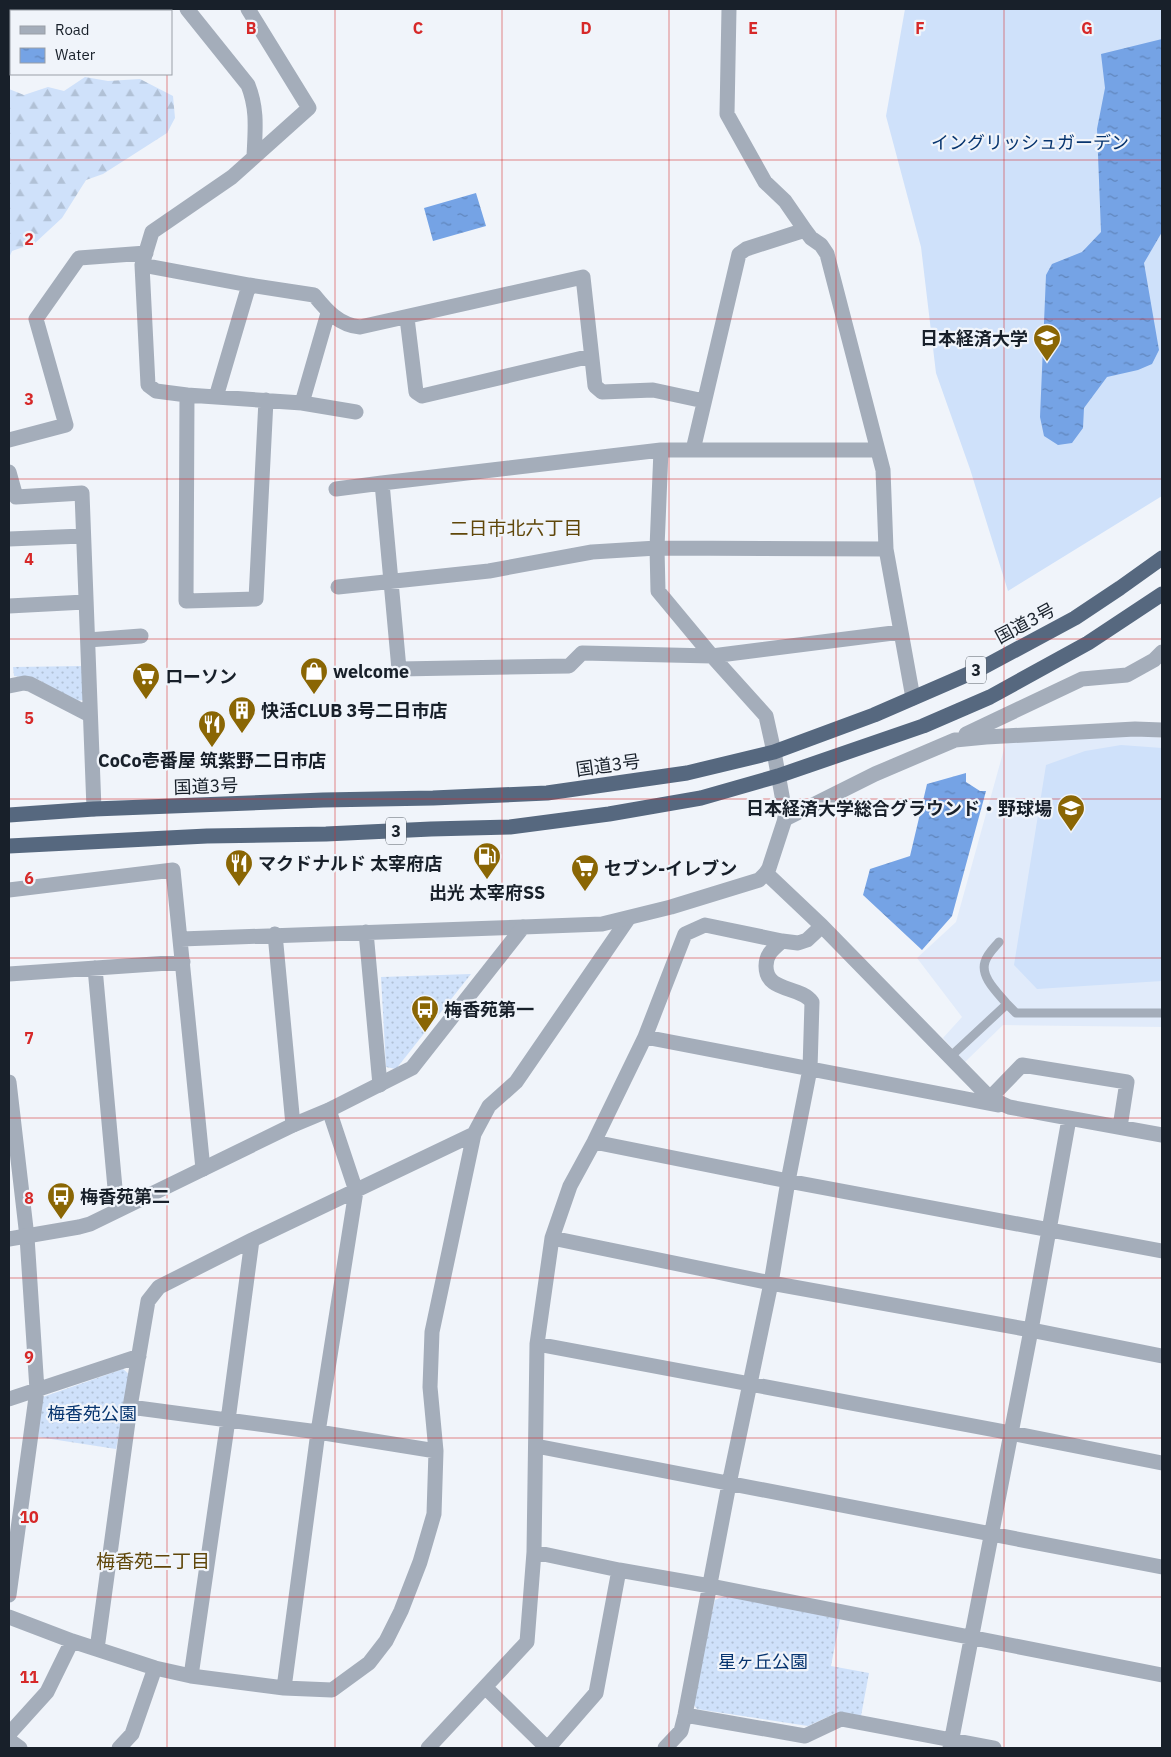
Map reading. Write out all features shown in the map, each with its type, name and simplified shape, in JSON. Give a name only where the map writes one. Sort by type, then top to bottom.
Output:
[{"type":"highway","name":"国道3号","points":[[9,815],[94,809],[546,793],[687,773],[774,752],[874,715],[980,669],[1074,618],[1162,558]]},
{"type":"highway","name":"3","points":[[9,846],[198,836],[326,834],[510,827],[610,814],[701,798],[778,776],[923,726],[990,697],[1088,643],[1162,594]]},
{"type":"street","points":[[187,9],[248,85],[254,98],[256,113],[254,157]]},
{"type":"street","points":[[250,9],[309,108],[232,177],[152,232],[144,259],[148,385],[156,391],[302,403],[356,412]]},
{"type":"street","points":[[729,9],[727,114],[765,182],[785,201],[811,238],[821,245],[827,254],[883,470],[886,549],[913,698]]},
{"type":"street","points":[[693,450],[740,254],[746,249],[805,230]]},
{"type":"street","points":[[9,440],[66,425],[36,319],[79,258],[144,259],[249,285],[314,295],[328,312],[342,322],[360,327],[407,318],[582,277],[595,386],[602,392],[653,390],[704,401]]},
{"type":"street","points":[[216,397],[249,285]]},
{"type":"street","points":[[302,403],[328,312]]},
{"type":"street","points":[[407,318],[416,392],[422,396],[591,356]]},
{"type":"street","points":[[187,395],[186,601],[256,599],[266,400]]},
{"type":"street","points":[[336,489],[660,450],[877,450]]},
{"type":"street","points":[[180,939],[275,934],[602,924],[628,919],[759,880],[766,873],[785,819],[785,812],[766,716],[712,656],[658,591],[657,548],[660,450]]},
{"type":"street","points":[[9,472],[16,497],[82,493],[94,809]]},
{"type":"street","points":[[382,483],[399,669],[569,666],[582,653],[712,656],[901,632]]},
{"type":"street","points":[[9,539],[83,536]]},
{"type":"street","points":[[338,587],[489,571],[592,552],[657,548],[886,549]]},
{"type":"street","points":[[9,606],[85,602]]},
{"type":"street","points":[[88,640],[141,636]]},
{"type":"street","points":[[785,819],[875,774],[955,740],[1082,679],[1127,675],[1154,660],[1162,652]]},
{"type":"street","points":[[9,686],[24,683],[30,684],[90,715]]},
{"type":"street","points":[[955,740],[986,736],[1135,729],[1162,730]]},
{"type":"street","points":[[9,890],[173,870],[203,1169]]},
{"type":"street","points":[[766,873],[822,926],[990,1098],[1009,1107]]},
{"type":"street","points":[[9,1617],[72,1641],[155,1668],[191,1676],[284,1688],[332,1690],[369,1663],[386,1641],[402,1611],[420,1562],[434,1514],[436,1452],[430,1388],[432,1332],[474,1134],[489,1106],[516,1082],[628,919]]},
{"type":"street","points":[[428,1748],[526,1642],[534,1552],[537,1344],[552,1238],[570,1186],[594,1142],[645,1037],[684,934],[705,925],[782,941],[802,942],[822,926]]},
{"type":"street","points":[[9,1239],[79,1228],[293,1125],[380,1086],[412,1068],[523,927]]},
{"type":"street","points":[[366,932],[380,1086]]},
{"type":"street","points":[[275,934],[293,1125]]},
{"type":"street","points":[[665,1748],[681,1732],[685,1715],[729,1484],[771,1283],[788,1181],[810,1069],[812,1002],[806,995],[774,984],[766,972],[766,959],[769,953],[782,941]]},
{"type":"street","points":[[9,974],[183,962]]},
{"type":"street","points":[[95,968],[117,1210]]},
{"type":"street","points":[[645,1037],[1069,1119],[1162,1135]]},
{"type":"street","points":[[990,1098],[1022,1065],[1127,1082],[1120,1127]]},
{"type":"street","points":[[9,1082],[13,1151],[27,1237],[37,1390],[9,1595]]},
{"type":"street","points":[[284,1688],[318,1432],[356,1191],[329,1110]]},
{"type":"street","points":[[950,1744],[1012,1433],[1069,1119]]},
{"type":"street","points":[[97,1649],[130,1407],[148,1301],[159,1287],[252,1240],[474,1134]]},
{"type":"street","points":[[594,1142],[788,1181],[1162,1251]]},
{"type":"street","points":[[552,1238],[771,1283],[1031,1330],[1162,1356]]},
{"type":"street","points":[[191,1676],[252,1240]]},
{"type":"street","points":[[537,1344],[1162,1463]]},
{"type":"street","points":[[9,1399],[139,1356]]},
{"type":"street","points":[[130,1407],[318,1432],[436,1452]]},
{"type":"street","points":[[536,1446],[1162,1567]]},
{"type":"street","points":[[534,1552],[1162,1675]]},
{"type":"street","points":[[485,1687],[548,1748],[596,1693],[619,1570]]},
{"type":"street","points":[[9,1734],[47,1692],[72,1641]]},
{"type":"street","points":[[119,1748],[132,1734],[155,1668]]},
{"type":"street","points":[[685,1715],[804,1742],[841,1719],[950,1744],[994,1748]]},
{"type":"street","points":[[9,1740],[20,1748]]},
{"type":"lane","points":[[999,942],[985,961],[984,972],[986,978],[1006,1004],[1016,1013],[1162,1014]]},
{"type":"lane","points":[[950,1057],[1006,1004]]},
{"type":"shaded area","name":"日本経済大学総合グラウンド・野球場","points":[[1129,734],[1162,738],[1162,1027],[1003,1025],[965,1062],[943,1038],[962,1017],[917,958],[956,922],[1006,742]]},
{"type":"green space","name":"イングリッシュガーデン","points":[[905,9],[1162,9],[1162,496],[1008,591],[970,469],[936,373],[921,247],[886,116]]},
{"type":"green space","points":[[85,77],[108,81],[140,79],[173,96],[175,118],[167,133],[103,174],[86,180],[62,218],[35,243],[12,251],[9,258],[9,89],[24,95],[48,87],[64,91]]},
{"type":"green space","points":[[84,666],[85,700],[74,701],[39,680],[14,676],[13,667]]},
{"type":"green space","points":[[1121,745],[1162,748],[1162,981],[1037,989],[1014,965],[1046,765],[1085,751]]},
{"type":"green space","points":[[471,974],[396,1069],[386,1067],[381,977]]},
{"type":"green space","name":"梅香苑公園","points":[[123,1369],[131,1376],[116,1449],[38,1437],[40,1398]]},
{"type":"green space","name":"星ヶ丘公園","points":[[727,1595],[840,1619],[831,1666],[869,1673],[861,1716],[836,1713],[808,1726],[697,1709],[691,1701],[715,1600]]},
{"type":"water","points":[[1162,39],[1162,232],[1144,263],[1159,350],[1152,364],[1138,370],[1107,377],[1084,408],[1083,428],[1072,443],[1058,445],[1044,436],[1040,417],[1046,275],[1052,264],[1082,252],[1101,232],[1097,129],[1105,88],[1101,54]]},
{"type":"water","points":[[476,193],[486,226],[433,241],[424,208]]},
{"type":"water","points":[[966,773],[966,782],[980,791],[986,791],[952,916],[922,950],[863,895],[870,869],[910,856],[927,784]]},
{"type":"place","name":"日本経済大学","points":[[1047,362]]},
{"type":"place","name":"welcome","points":[[314,695]]},
{"type":"place","name":"ローソン","points":[[146,700]]},
{"type":"place","name":"快活CLUB 3号二日市店","points":[[242,734]]},
{"type":"place","name":"CoCo壱番屋 筑紫野二日市店","points":[[212,748]]},
{"type":"place","name":"日本経済大学総合グラウンド・野球場","points":[[1071,832]]},
{"type":"place","name":"出光 太宰府SS","points":[[487,880]]},
{"type":"place","name":"マクドナルド 太宰府店","points":[[239,887]]},
{"type":"place","name":"セブン-イレブン","points":[[585,892]]},
{"type":"place","name":"梅香苑第一","points":[[425,1033]]},
{"type":"place","name":"梅香苑第二","points":[[61,1220]]},
{"type":"district","name":"二日市北六丁目","points":[[516,528]]},
{"type":"district","name":"梅香苑二丁目","points":[[153,1561]]}]
